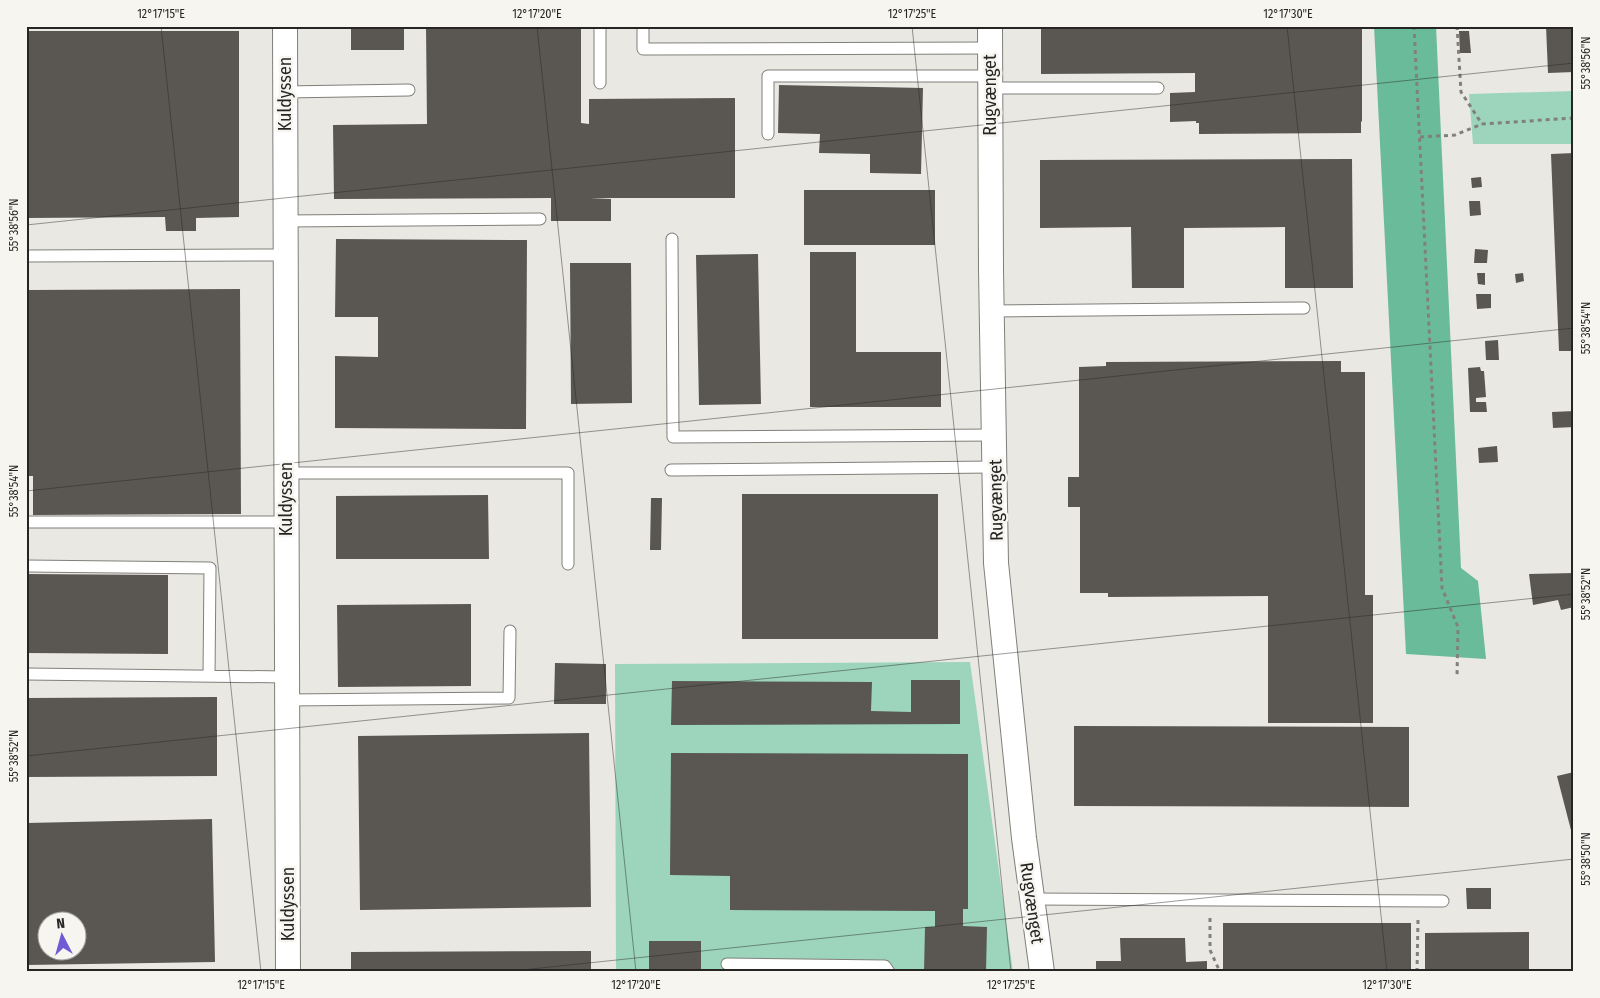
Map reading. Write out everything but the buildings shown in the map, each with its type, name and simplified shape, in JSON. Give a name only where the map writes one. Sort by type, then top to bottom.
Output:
[{"type":"street","name":"Kuldyssen","points":[[285,26],[288,972]]},
{"type":"street","name":"Rugvænget","points":[[990,37],[996,562],[1024,838],[1042,972]]},
{"type":"lane","points":[[600,26],[600,83]]},
{"type":"lane","points":[[643,26],[643,49],[990,37]]},
{"type":"lane","points":[[768,134],[768,76],[1158,88]]},
{"type":"lane","points":[[285,92],[409,90]]},
{"type":"lane","points":[[285,221],[540,219]]},
{"type":"lane","points":[[672,239],[673,437],[995,435]]},
{"type":"lane","points":[[26,256],[285,255]]},
{"type":"lane","points":[[992,311],[1304,308]]},
{"type":"lane","points":[[671,470],[995,466]]},
{"type":"lane","points":[[286,473],[568,473],[568,564]]},
{"type":"lane","points":[[26,522],[286,522]]},
{"type":"lane","points":[[26,566],[210,568],[208,676]]},
{"type":"lane","points":[[287,700],[509,698],[510,631]]},
{"type":"lane","points":[[26,674],[287,677]]},
{"type":"lane","points":[[1031,899],[1443,901]]},
{"type":"lane","points":[[727,964],[885,966],[889,972]]},
{"type":"path","points":[[1414,26],[1442,588],[1458,627],[1457,677]]},
{"type":"path","points":[[1457,26],[1461,92],[1482,124]]},
{"type":"path","points":[[1420,137],[1455,135],[1482,124],[1574,118]]},
{"type":"path","points":[[1210,900],[1210,950],[1220,972]]},
{"type":"path","points":[[1416,972],[1418,901]]},
{"type":"green space","points":[[1374,26],[1436,26],[1461,568],[1478,581],[1486,659],[1406,654]]},
{"type":"green space","points":[[1574,91],[1574,144],[1473,144],[1469,94]]},
{"type":"green space","points":[[970,662],[1013,972],[616,972],[615,664]]}]
